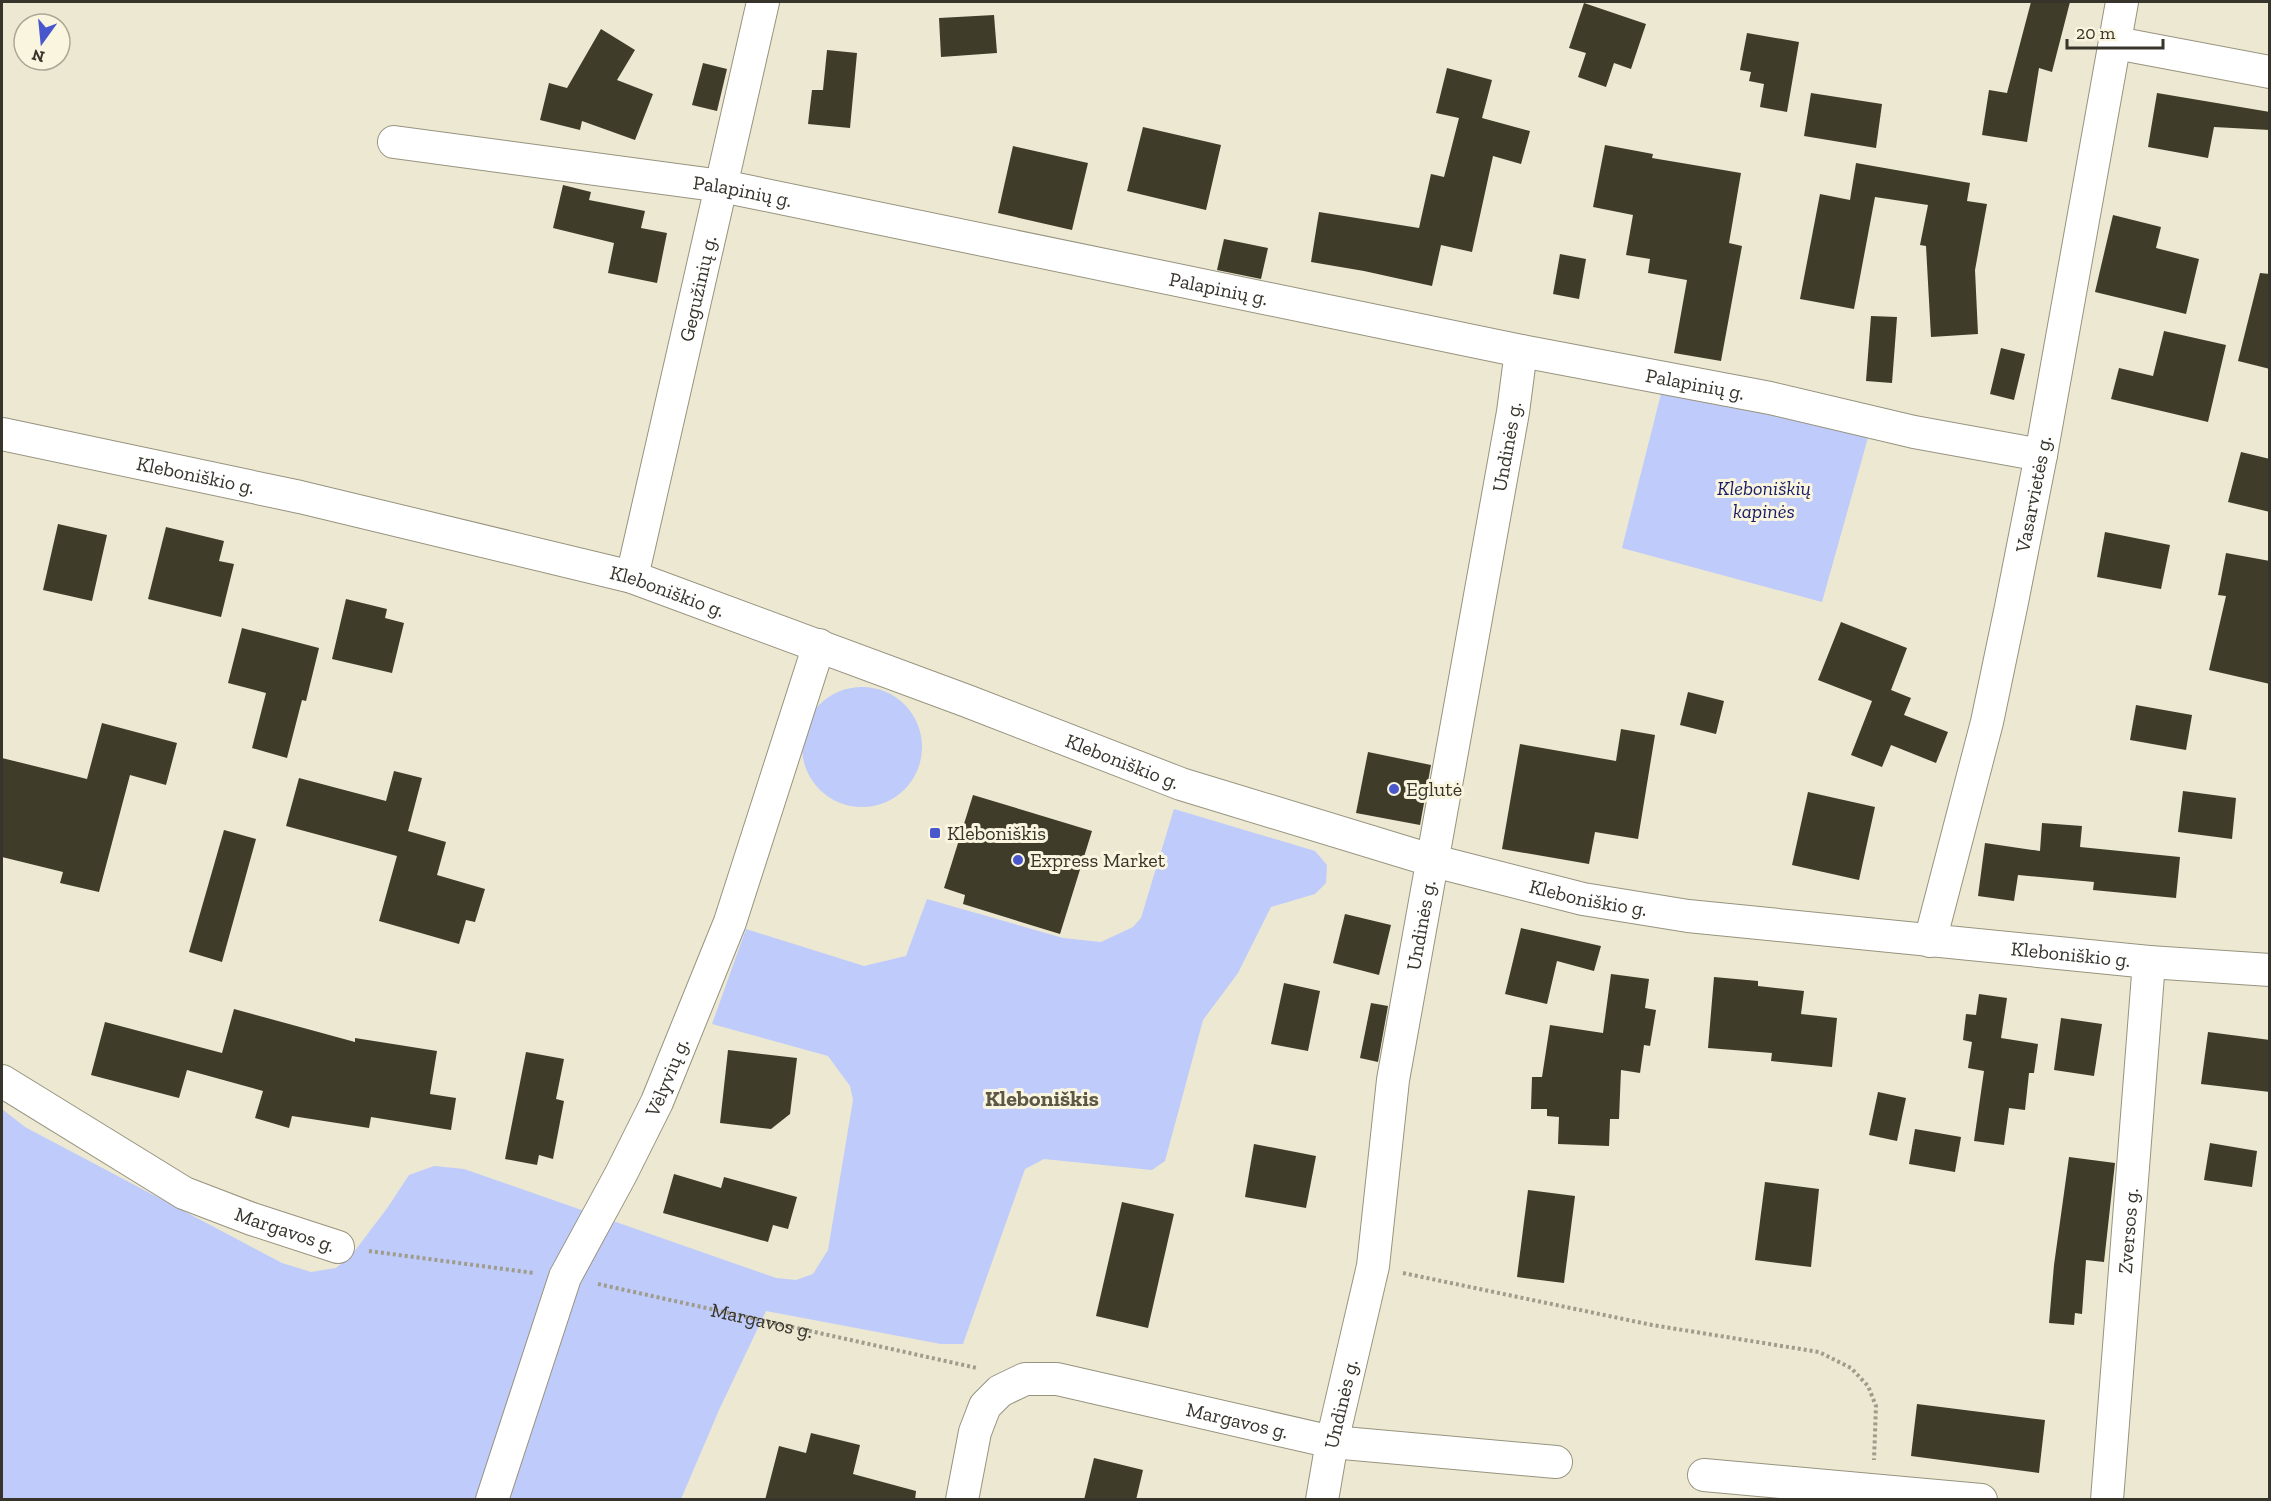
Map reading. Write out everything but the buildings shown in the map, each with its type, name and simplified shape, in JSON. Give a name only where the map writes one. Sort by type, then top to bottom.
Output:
[{"type":"street","name":"Gegužinių g.","points":[[632,577],[763,2]]},
{"type":"street","name":"Vasarvietės g.","points":[[1930,941],[1987,722],[2041,455],[2122,2]]},
{"type":"street","points":[[2116,43],[2270,72]]},
{"type":"street","name":"Palapinių g.","points":[[394,142],[722,186],[1521,351],[1770,398],[1914,432],[2041,455]]},
{"type":"street","name":"Undinės g.","points":[[1322,1500],[1332,1442],[1373,1266],[1394,1080],[1513,412],[1521,351]]},
{"type":"street","name":"Kleboniškio g.","points":[[2,434],[300,497],[632,577],[819,645],[1181,784],[1434,861],[1583,899],[1689,916],[1930,941],[2149,962],[2270,970]]},
{"type":"street","name":"Vėlyvių g.","points":[[492,1500],[565,1277],[657,1102],[730,922],[819,645]]},
{"type":"street","name":"Zversos g.","points":[[2107,1500],[2149,962]]},
{"type":"street","name":"Margavos g.","points":[[2,1081],[184,1193],[252,1219],[338,1247]]},
{"type":"street","name":"Margavos g.","points":[[962,1500],[975,1432],[985,1406],[1000,1391],[1025,1378],[1057,1379],[1332,1442],[1556,1462]]},
{"type":"street","points":[[1704,1475],[1981,1500]]},
{"type":"path","name":"Margavos g.","points":[[338,1247],[565,1277],[978,1368]]},
{"type":"path","points":[[1373,1266],[1652,1325],[1819,1352],[1834,1358],[1851,1368],[1868,1386],[1876,1406],[1873,1490]]},
{"type":"green space","name":"Kleboniškių kapinės","points":[[1661,394],[1869,434],[1822,602],[1622,548]]},
{"type":"green space","points":[[862,687],[885,692],[904,705],[917,724],[922,747],[917,770],[904,789],[885,802],[862,807],[839,802],[820,789],[807,770],[802,747],[807,724],[820,705],[839,692]]},
{"type":"green space","points":[[1174,809],[1315,851],[1327,865],[1326,883],[1315,894],[1271,907],[1238,973],[1203,1020],[1165,1161],[1152,1170],[1044,1159],[1025,1169],[963,1344],[941,1344],[766,1311],[719,1410],[681,1499],[2,1499],[2,1109],[25,1127],[282,1263],[311,1272],[336,1268],[351,1256],[409,1175],[434,1166],[464,1169],[776,1278],[796,1280],[813,1274],[828,1250],[853,1100],[850,1086],[828,1056],[712,1024],[746,929],[864,966],[906,956],[927,899],[1063,938],[1101,942],[1133,927],[1141,918]]},
{"type":"place","name":"Eglutė","points":[[1394,789]]},
{"type":"place","name":"Kleboniškis","points":[[935,833]]},
{"type":"place","name":"Express Market","points":[[1018,860]]},
{"type":"district","name":"Kleboniškis","points":[[1042,1098]]}]
